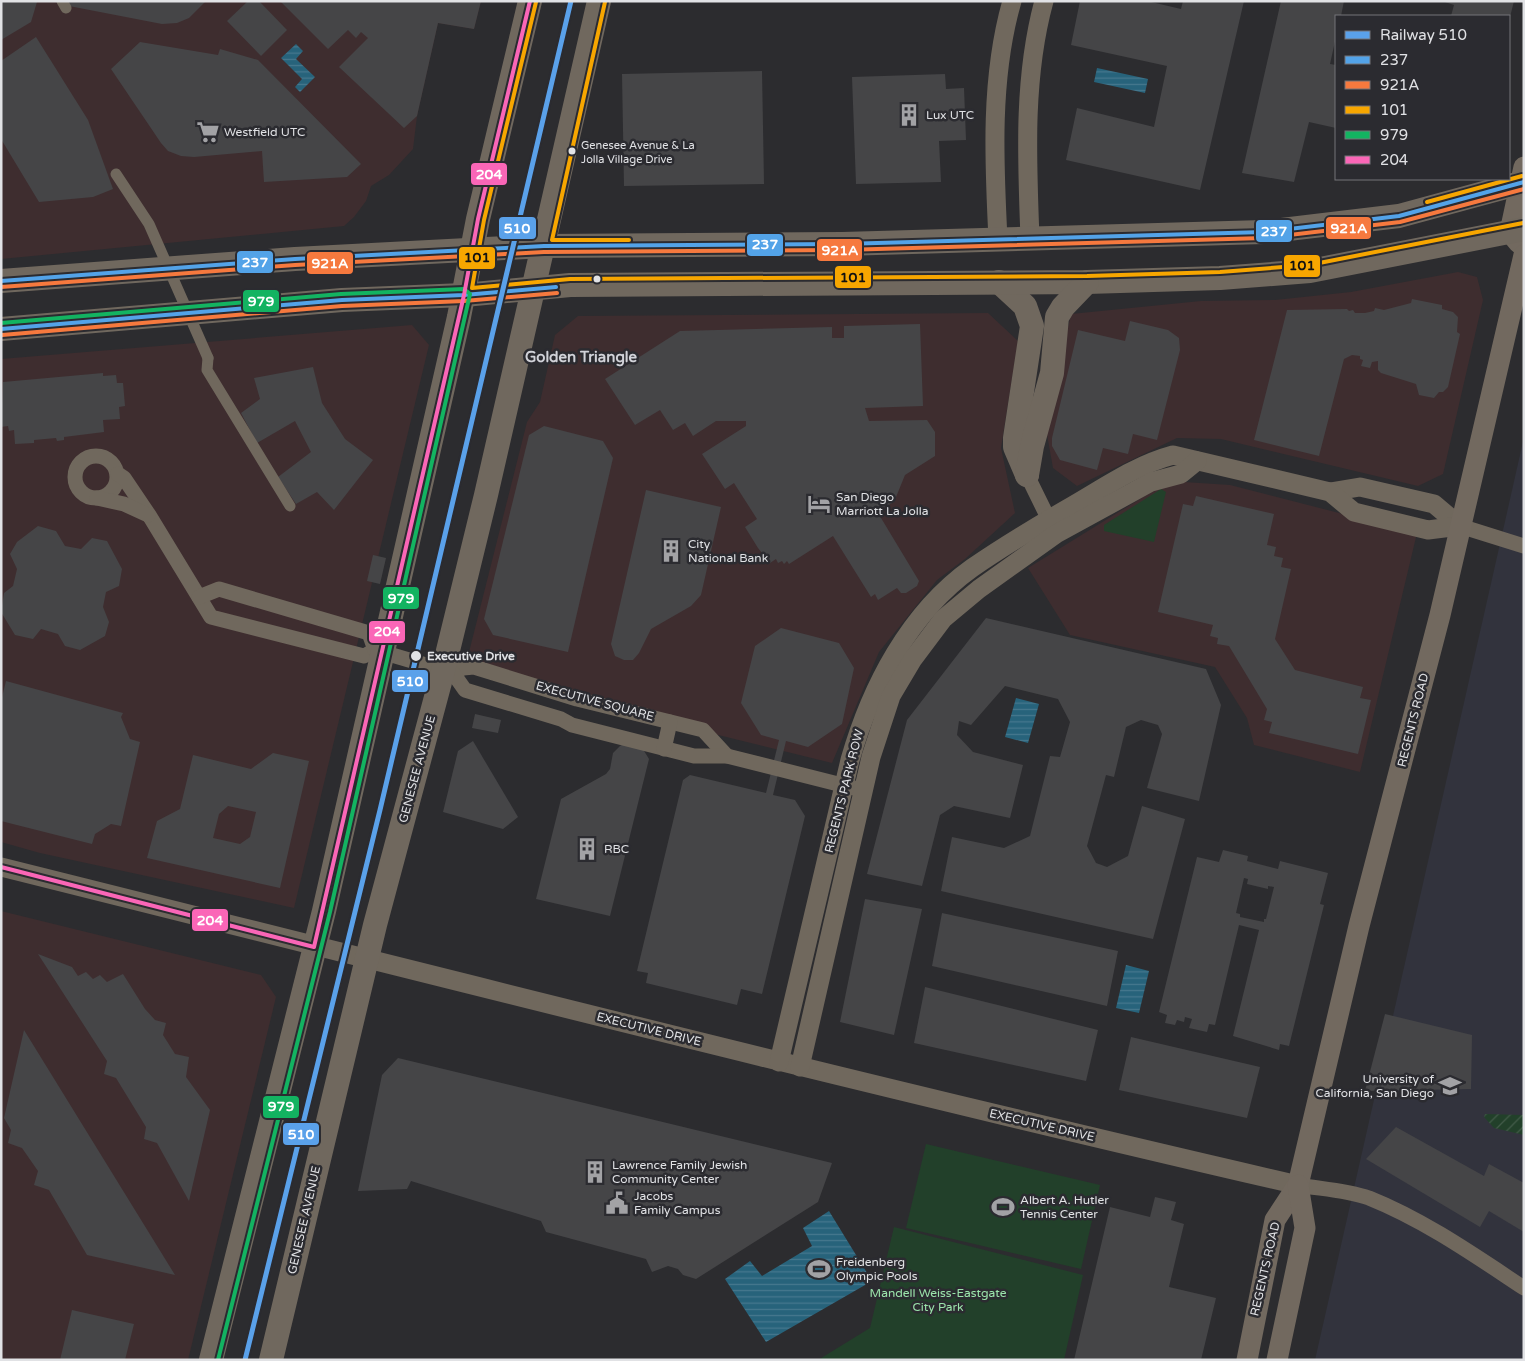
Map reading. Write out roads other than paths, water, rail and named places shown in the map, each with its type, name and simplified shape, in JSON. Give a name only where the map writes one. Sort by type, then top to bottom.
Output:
[{"type":"main road","points":[[211,1360],[314,947],[379,651],[400,570],[464,295],[530,1]]},
{"type":"main road","name":"GENESEE AVENUE","points":[[271,1360],[367,960],[448,672],[599,1]]},
{"type":"main road","points":[[1,281],[295,259],[544,246],[773,245],[1264,232],[1399,216],[1522,177],[1519,237],[1310,271],[1220,278],[1088,282],[570,286],[464,295],[342,300],[1,329]]},
{"type":"main road","name":"REGENTS ROAD","points":[[1247,1360],[1275,1220],[1298,1185],[1359,926],[1440,615],[1524,255]]},
{"type":"main road","points":[[999,282],[1025,306],[1032,326],[1022,402],[1015,438],[1015,447],[1027,476]]},
{"type":"main road","points":[[1027,476],[1032,446],[1052,373],[1057,317],[1063,306],[1088,282]]},
{"type":"main road","name":"REGENTS ROAD","points":[[1276,1360],[1305,1228],[1298,1185]]},
{"type":"street","points":[[998,238],[996,126],[998,90],[1004,32],[1012,1]]},
{"type":"street","points":[[1030,238],[1029,105],[1034,44],[1044,1]]},
{"type":"street","points":[[116,174],[149,224],[208,358],[206,370],[290,506]]},
{"type":"street","points":[[149,515],[124,504],[87,496],[81,492],[75,483],[75,475],[81,462],[92,455],[106,457],[115,466],[118,474],[124,478],[149,515],[211,617],[364,656],[379,651],[369,633],[283,606],[219,589],[199,597]]},
{"type":"street","name":"REGENTS PARK ROW","points":[[779,1062],[844,785],[866,711],[887,668],[904,640],[927,611],[972,568],[1052,527],[1150,482],[1181,474],[1197,461],[1330,492],[1354,512],[1428,530],[1460,526]]},
{"type":"street","points":[[97,498],[108,495],[114,488],[118,474]]},
{"type":"street","points":[[1027,476],[1052,527]]},
{"type":"street","points":[[1330,492],[1360,487],[1434,504],[1460,526],[1524,546]]},
{"type":"street","name":"REGENTS PARK ROW","points":[[800,1067],[862,790],[891,696],[913,659],[943,619],[1052,527]]},
{"type":"street","name":"EXECUTIVE SQUARE","points":[[379,651],[448,672],[465,690],[561,719],[572,725],[694,756],[727,756],[862,790]]},
{"type":"street","name":"EXECUTIVE SQUARE","points":[[448,672],[474,667],[577,699],[703,730],[727,756]]},
{"type":"street","points":[[572,725],[577,699]]},
{"type":"street","points":[[664,749],[670,722]]},
{"type":"street","name":"EXECUTIVE DRIVE","points":[[1,867],[314,947],[779,1062],[1298,1185]]},
{"type":"street","points":[[1298,1185],[1345,1192],[1368,1198],[1450,1239],[1524,1288]]},
{"type":"water","points":[[296,44],[303,51],[296,59],[315,77],[300,92],[295,87],[302,79],[281,58]]},
{"type":"water","points":[[1097,68],[1148,79],[1145,93],[1094,82]]},
{"type":"water","points":[[1016,698],[1039,704],[1028,743],[1005,737]]},
{"type":"water","points":[[1126,965],[1149,971],[1139,1013],[1116,1008]]},
{"type":"water","name":"Freidenberg Olympic Pools","points":[[829,1211],[872,1281],[766,1342],[725,1279],[750,1261],[762,1276],[812,1246],[803,1228]]},
{"type":"rail line","name":"510","points":[[245,1360],[380,810],[571,1]]},
{"type":"place","name":"Lux UTC","points":[[909,115]]},
{"type":"place","name":"Westfield UTC","points":[[208,132]]},
{"type":"place","name":"Genesee Avenue & La Jolla Village Drive","points":[[572,151]]},
{"type":"place","name":"San Diego Marriott La Jolla","points":[[819,504]]},
{"type":"place","name":"City National Bank","points":[[671,551]]},
{"type":"place","name":"Executive Drive","points":[[416,656]]},
{"type":"place","name":"RBC","points":[[587,849]]},
{"type":"place","name":"University of California, San Diego","points":[[1450,1086]]},
{"type":"place","name":"Lawrence Family Jewish Community Center","points":[[595,1172]]},
{"type":"place","name":"Jacobs Family Campus","points":[[617,1203]]},
{"type":"place","name":"Albert A. Hutler Tennis Center","points":[[1003,1207]]},
{"type":"place","name":"Freidenberg Olympic Pools","points":[[819,1269]]},
{"type":"district","name":"Golden Triangle","points":[[581,357]]},
{"type":"park label","name":"Mandell Weiss-Eastgate City Park","points":[[938,1300]]}]
